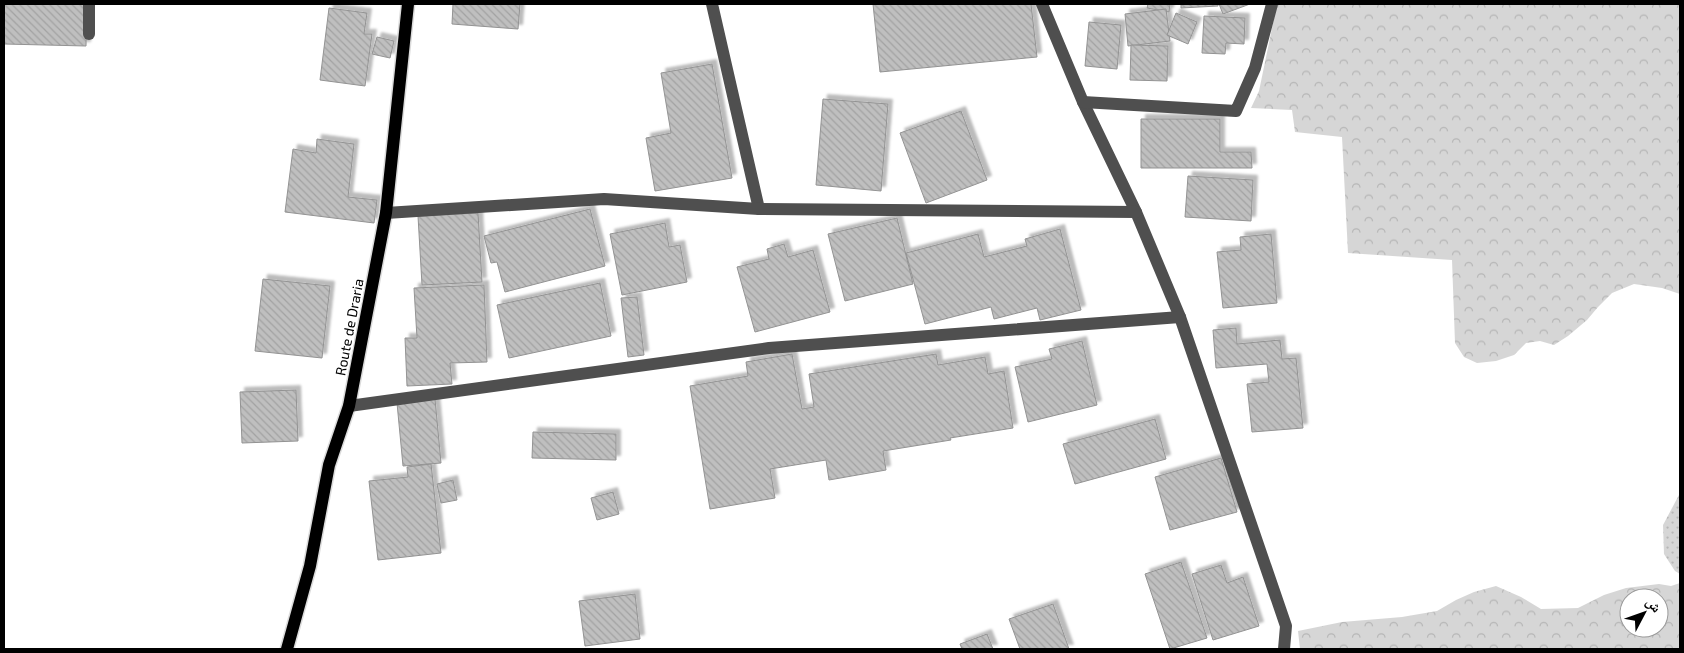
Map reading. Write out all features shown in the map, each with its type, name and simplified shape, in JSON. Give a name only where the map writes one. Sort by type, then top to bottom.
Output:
[{"type":"main road","name":"Route de Draria","points":[[287,649],[310,566],[329,465],[349,406],[386,213],[408,4]]},
{"type":"street","points":[[89,4],[89,34]]},
{"type":"street","points":[[712,4],[759,209]]},
{"type":"street","points":[[1042,4],[1083,102],[1136,212],[1180,317],[1286,626],[1284,649]]},
{"type":"street","points":[[1083,102],[1236,112],[1255,68],[1272,4]]},
{"type":"street","points":[[386,213],[604,199],[759,209],[1136,212]]},
{"type":"street","points":[[349,406],[769,348],[1180,317]]},
{"type":"green space","points":[[1277,4],[1680,4],[1680,294],[1662,288],[1634,284],[1612,293],[1587,320],[1554,345],[1540,341],[1526,343],[1514,355],[1496,361],[1477,363],[1464,357],[1455,343],[1452,260],[1348,253],[1342,137],[1295,132],[1292,110],[1251,108],[1259,91]]},
{"type":"green space","points":[[1680,493],[1680,574],[1675,571],[1664,554],[1663,525]]},
{"type":"green space","points":[[1680,583],[1680,649],[1300,649],[1298,631],[1342,622],[1402,617],[1437,611],[1474,592],[1496,586],[1521,597],[1541,609],[1578,608],[1604,595],[1619,590],[1619,638],[1669,638],[1669,588],[1626,588],[1659,584],[1671,586]]},
{"type":"building","points":[[4,4],[87,4],[86,46],[4,44]]},
{"type":"building","points":[[453,4],[520,4],[518,29],[452,24]]},
{"type":"building","points":[[873,4],[1031,4],[1037,57],[880,72]]},
{"type":"building","points":[[1148,4],[1170,4],[1169,12],[1147,8]]},
{"type":"building","points":[[1181,4],[1218,4],[1218,6],[1181,8]]},
{"type":"building","points":[[1219,4],[1250,4],[1223,14]]},
{"type":"building","points":[[329,8],[367,13],[364,34],[372,34],[365,86],[320,80]]},
{"type":"building","points":[[1166,9],[1170,41],[1128,46],[1125,14]]},
{"type":"building","points":[[1176,13],[1197,22],[1188,44],[1167,35]]},
{"type":"building","points":[[1204,16],[1245,18],[1244,44],[1226,43],[1225,54],[1202,53]]},
{"type":"building","points":[[1089,22],[1121,25],[1117,69],[1085,66]]},
{"type":"building","points":[[377,37],[394,41],[390,58],[372,54]]},
{"type":"building","points":[[1131,45],[1168,46],[1167,81],[1130,80]]},
{"type":"building","points":[[712,64],[732,178],[655,191],[646,138],[671,133],[661,73]]},
{"type":"building","points":[[823,99],[888,104],[881,191],[816,185]]},
{"type":"building","points":[[961,111],[987,180],[926,203],[900,133]]},
{"type":"building","points":[[1141,119],[1220,119],[1220,152],[1251,152],[1252,168],[1141,168]]},
{"type":"building","points":[[317,139],[354,144],[348,197],[377,200],[374,223],[285,212],[293,149],[316,153]]},
{"type":"building","points":[[1188,176],[1253,180],[1251,221],[1185,217]]},
{"type":"building","points":[[590,209],[605,266],[505,292],[497,262],[491,263],[484,236]]},
{"type":"building","points":[[478,213],[482,282],[422,285],[418,216]]},
{"type":"building","points":[[897,218],[913,284],[845,301],[828,234]]},
{"type":"building","points":[[665,223],[669,247],[680,245],[687,282],[622,295],[610,234]]},
{"type":"building","points":[[1060,229],[1081,310],[1040,320],[1037,308],[994,319],[991,307],[925,324],[906,253],[978,234],[984,257],[1027,246],[1025,239]]},
{"type":"building","points":[[1271,234],[1277,303],[1223,308],[1217,252],[1241,250],[1240,237]]},
{"type":"building","points":[[784,244],[788,257],[813,250],[830,312],[755,332],[737,267],[769,259],[767,249]]},
{"type":"building","points":[[263,279],[330,286],[322,358],[255,351]]},
{"type":"building","points":[[600,283],[611,336],[509,358],[497,305]]},
{"type":"building","points":[[484,285],[487,362],[450,363],[452,384],[407,386],[405,338],[417,338],[414,288]]},
{"type":"building","points":[[637,297],[644,355],[628,357],[621,298]]},
{"type":"building","points":[[1236,328],[1237,344],[1280,340],[1282,359],[1296,358],[1303,428],[1252,432],[1247,384],[1269,382],[1267,364],[1216,368],[1213,330]]},
{"type":"building","points":[[1082,341],[1097,405],[1028,422],[1015,367],[1052,359],[1049,349]]},
{"type":"building","points":[[792,354],[802,409],[814,407],[809,374],[936,354],[938,365],[985,357],[988,374],[1004,371],[1013,428],[883,451],[886,470],[829,480],[826,460],[770,469],[775,498],[710,509],[690,386],[748,376],[746,362]]},
{"type":"building","points":[[296,390],[298,441],[242,443],[240,392]]},
{"type":"building","points":[[435,399],[441,463],[403,466],[397,403]]},
{"type":"building","points":[[1155,419],[1166,459],[1075,484],[1063,444]]},
{"type":"building","points":[[533,432],[616,434],[616,460],[532,458]]},
{"type":"building","points":[[1221,458],[1237,512],[1170,530],[1155,477]]},
{"type":"building","points":[[431,464],[441,553],[378,560],[369,481],[408,477],[407,467]]},
{"type":"building","points":[[453,480],[457,500],[441,503],[437,484]]},
{"type":"building","points":[[613,492],[619,514],[597,520],[591,498]]},
{"type":"building","points":[[1181,562],[1207,638],[1170,649],[1145,574]]},
{"type":"building","points":[[1221,565],[1227,583],[1243,577],[1259,626],[1213,640],[1192,574]]},
{"type":"building","points":[[635,594],[640,639],[585,646],[579,601]]},
{"type":"building","points":[[1053,604],[1069,649],[1020,649],[1009,619]]},
{"type":"building","points":[[987,634],[993,649],[962,649],[960,644]]}]
